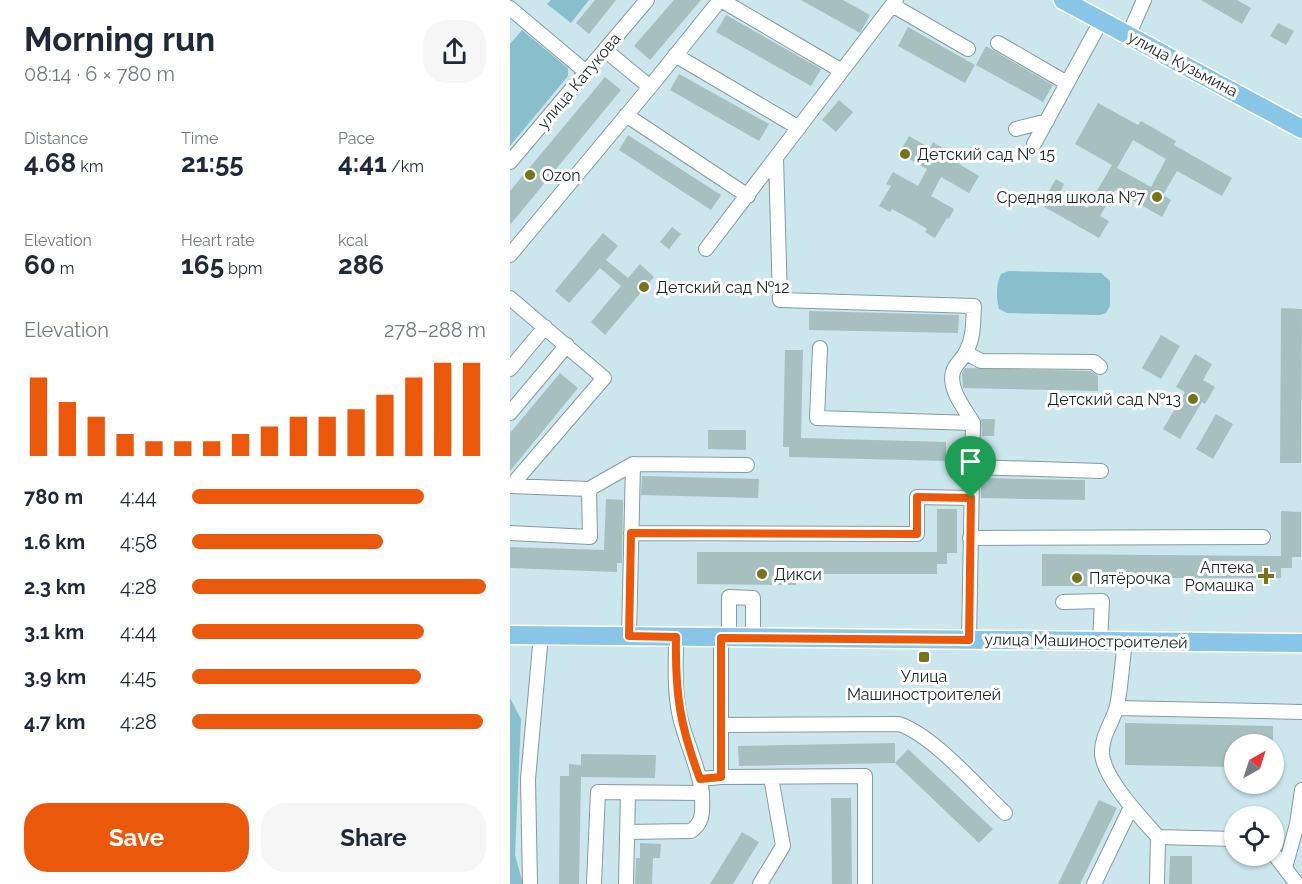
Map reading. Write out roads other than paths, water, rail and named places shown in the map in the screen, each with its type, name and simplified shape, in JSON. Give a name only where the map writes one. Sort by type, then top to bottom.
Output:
[{"type":"main road","name":"улица Кузьмина","points":[[1063,0],[1302,129]]},
{"type":"main road","name":"улица Машиностроителей","points":[[510,635],[1302,643]]},
{"type":"street","name":"улица Катукова","points":[[510,162],[647,0]]},
{"type":"street","points":[[510,255],[720,0],[842,71]]},
{"type":"street","points":[[1129,34],[1144,0]]},
{"type":"street","points":[[706,249],[894,2],[968,49]]},
{"type":"street","points":[[510,8],[586,72]]},
{"type":"street","points":[[1034,144],[1101,21]]},
{"type":"street","points":[[998,43],[1067,83]]},
{"type":"street","points":[[605,50],[650,87]]},
{"type":"street","points":[[675,55],[799,128]]},
{"type":"street","points":[[626,115],[748,196]]},
{"type":"street","points":[[1016,129],[1047,121]]},
{"type":"street","points":[[776,158],[780,300],[974,306],[973,334],[966,353],[953,371],[954,387],[973,423],[969,640]]},
{"type":"street","points":[[510,298],[604,378],[511,486]]},
{"type":"street","points":[[510,369],[545,327]]},
{"type":"street","points":[[510,413],[567,345]]},
{"type":"street","points":[[820,348],[818,418],[973,423]]},
{"type":"street","points":[[966,353],[981,362],[1094,362],[1100,367]]},
{"type":"street","points":[[511,486],[589,489],[633,464],[747,465]]},
{"type":"street","points":[[629,636],[633,464]]},
{"type":"street","points":[[972,467],[1101,471]]},
{"type":"street","points":[[510,533],[590,537],[589,489]]},
{"type":"street","points":[[631,533],[917,534],[917,497],[971,498]]},
{"type":"street","points":[[970,538],[1263,537]]},
{"type":"street","points":[[721,777],[725,638],[729,597],[753,598],[753,638]]},
{"type":"street","points":[[1063,602],[1102,601],[1100,642]]},
{"type":"street","points":[[530,884],[528,779],[541,635]]},
{"type":"street","points":[[627,832],[691,831],[698,826],[703,816],[701,786],[679,713],[675,672],[676,637]]},
{"type":"street","points":[[1125,642],[1117,708],[1107,728],[1102,754],[1104,765],[1131,807],[1158,837],[1157,884]]},
{"type":"street","points":[[1117,708],[1302,712]]},
{"type":"street","points":[[722,725],[899,724],[911,728],[926,739],[1005,813]]},
{"type":"street","points":[[594,884],[598,792],[628,793],[701,786],[721,777],[865,776],[865,884]]},
{"type":"street","points":[[760,884],[783,846],[771,777]]},
{"type":"street","points":[[1297,884],[1285,868],[1297,825],[1302,790]]},
{"type":"street","points":[[626,884],[628,793]]},
{"type":"street","points":[[1094,884],[1131,807]]},
{"type":"street","points":[[1158,837],[1224,839]]},
{"type":"place","name":"Детский сад № 15","points":[[905,154]]},
{"type":"place","name":"Ozon","points":[[530,175]]},
{"type":"place","name":"Средняя школа №7","points":[[1157,197]]},
{"type":"place","name":"Детский сад №12","points":[[644,287]]},
{"type":"place","name":"Детский сад №13","points":[[1193,399]]},
{"type":"place","name":"Дикси","points":[[762,574]]},
{"type":"place","name":"Аптека Ромашка","points":[[1266,576]]},
{"type":"place","name":"Пятёрочка","points":[[1077,578]]},
{"type":"place","name":"Улица Машиностроителей","points":[[924,657]]}]
